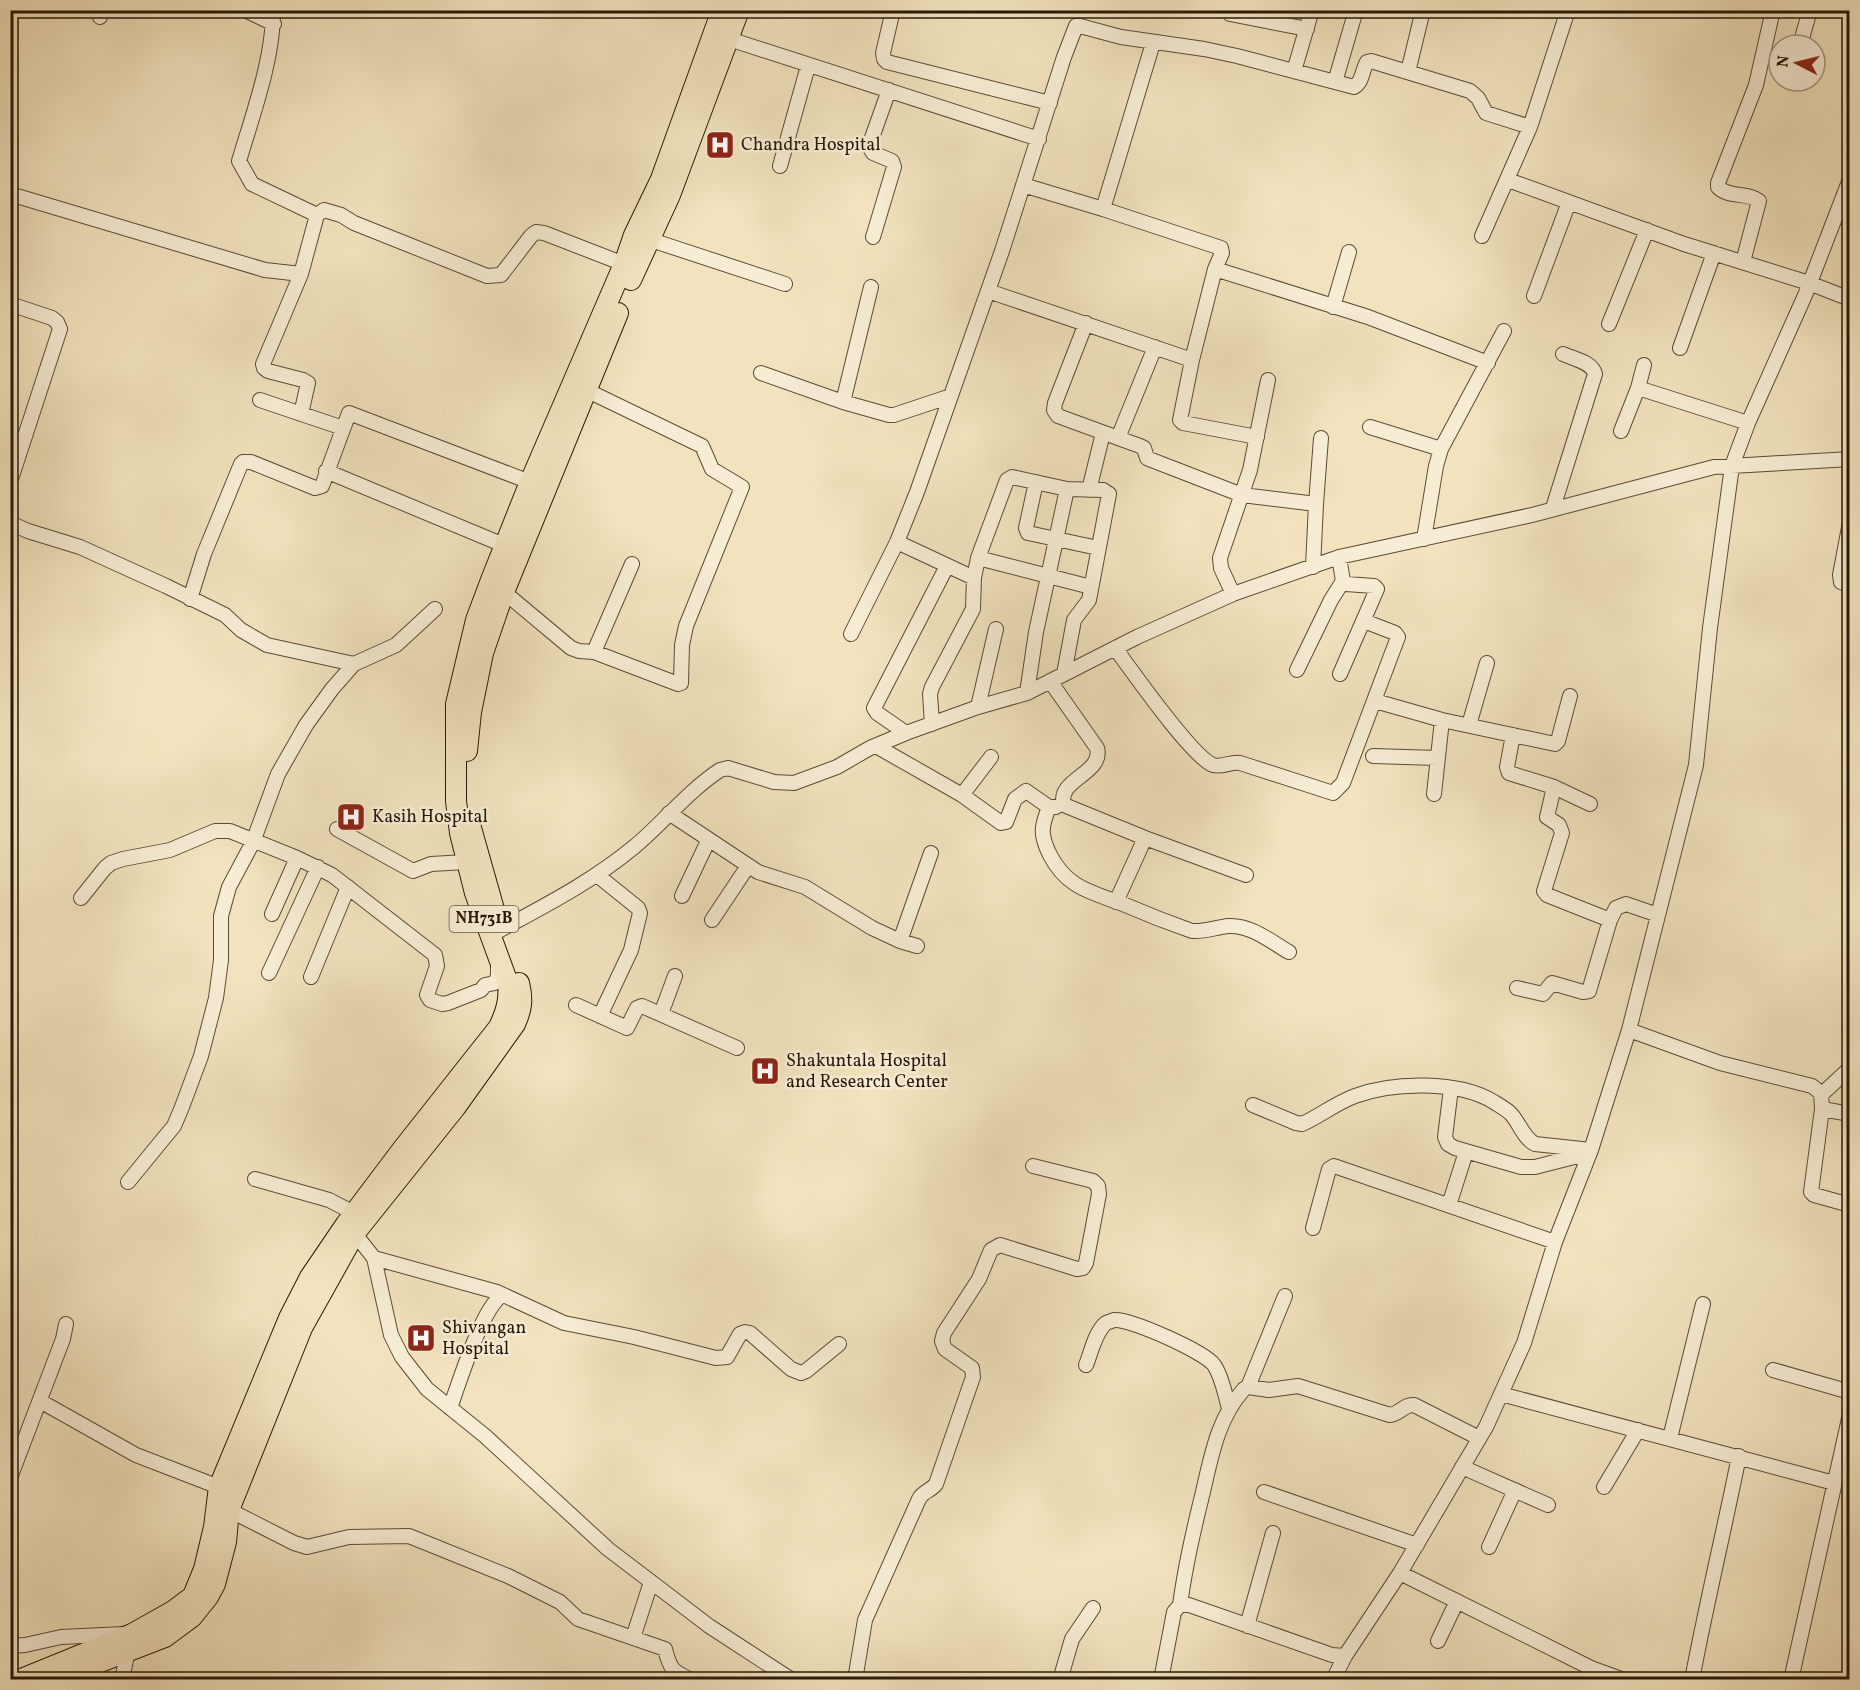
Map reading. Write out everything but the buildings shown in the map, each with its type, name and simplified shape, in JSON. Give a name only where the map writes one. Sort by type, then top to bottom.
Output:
[{"type":"highway","name":"NH731B","points":[[19,1680],[130,1642],[193,1596],[204,1569],[214,1527],[219,1487],[289,1318],[310,1277],[499,1027],[510,998],[508,983],[497,958],[466,862],[456,801],[456,704],[476,620],[530,482],[624,264],[634,235],[661,178],[722,10]]},
{"type":"highway","points":[[64,1680],[130,1642],[165,1637],[192,1617],[208,1597],[221,1568],[229,1510],[302,1328],[352,1223],[455,1108],[515,1024],[521,1010],[522,995],[519,979],[500,930],[469,820],[466,770],[471,712],[483,652],[504,592],[586,390],[648,239],[670,195],[739,10]]},
{"type":"street","points":[[245,10],[273,17],[261,85],[239,161],[252,184],[317,216]]},
{"type":"street","points":[[893,10],[884,53],[884,59],[887,62],[1050,103]]},
{"type":"street","points":[[1294,71],[1312,10]]},
{"type":"street","points":[[1335,82],[1356,10]]},
{"type":"street","points":[[1408,72],[1423,10]]},
{"type":"street","points":[[1743,262],[1759,201],[1724,192],[1718,187],[1718,183],[1756,85],[1773,10]]},
{"type":"street","points":[[1803,33],[1810,10]]},
{"type":"street","points":[[1482,236],[1530,127],[1566,11]]},
{"type":"street","points":[[1230,14],[1306,29]]},
{"type":"street","points":[[851,634],[897,542],[917,492],[988,291],[1076,27],[1153,43],[1204,49],[1354,87],[1367,62],[1392,66],[1470,91],[1478,98],[1486,113],[1530,127]]},
{"type":"street","points":[[729,39],[1039,139]]},
{"type":"street","points":[[1103,209],[1153,43]]},
{"type":"street","points":[[780,166],[808,66]]},
{"type":"street","points":[[873,237],[894,167],[892,161],[873,153],[869,146],[889,90]]},
{"type":"street","points":[[1333,1680],[1345,1656],[1400,1574],[1479,1438],[1524,1343],[1555,1242],[1629,1030],[1696,765],[1710,628],[1732,466],[1748,423],[1809,284],[1850,179]]},
{"type":"street","points":[[1508,180],[1850,299]]},
{"type":"street","points":[[1023,185],[1221,248],[1222,254],[1215,269],[1192,360],[1180,420],[1183,423],[1257,437]]},
{"type":"street","points":[[10,194],[265,270],[301,274]]},
{"type":"street","points":[[1534,296],[1569,202]]},
{"type":"street","points":[[301,414],[308,383],[268,371],[263,364],[301,274],[317,216],[324,210],[487,276],[501,275],[536,232],[624,264]]},
{"type":"street","points":[[1609,324],[1647,230]]},
{"type":"street","points":[[648,239],[785,284]]},
{"type":"street","points":[[1333,307],[1349,252]]},
{"type":"street","points":[[1680,348],[1714,253]]},
{"type":"street","points":[[1215,269],[1368,317],[1488,363]]},
{"type":"street","points":[[843,402],[871,287]]},
{"type":"street","points":[[988,291],[1192,360]]},
{"type":"street","points":[[10,304],[52,318],[60,328],[10,482]]},
{"type":"street","points":[[1086,323],[1054,410],[1058,416],[1144,448],[1149,459],[1242,495],[1316,504]]},
{"type":"street","points":[[1424,539],[1436,466],[1442,449],[1504,331]]},
{"type":"street","points":[[1118,438],[1155,347]]},
{"type":"street","points":[[1553,508],[1595,374],[1591,366],[1563,354]]},
{"type":"street","points":[[1622,430],[1644,365]]},
{"type":"street","points":[[761,373],[881,414],[894,415],[951,396]]},
{"type":"street","points":[[1233,594],[1221,568],[1220,558],[1242,495],[1257,437],[1268,380]]},
{"type":"street","points":[[1638,388],[1748,423]]},
{"type":"street","points":[[504,592],[571,648],[594,652],[678,684],[681,683],[682,645],[686,626],[742,488],[712,469],[702,446],[586,390]]},
{"type":"street","points":[[260,400],[343,428]]},
{"type":"street","points":[[190,599],[204,554],[243,462],[251,462],[315,488],[321,486],[349,413],[530,482]]},
{"type":"street","points":[[1370,427],[1442,449]]},
{"type":"street","points":[[1089,490],[1103,432]]},
{"type":"street","points":[[1313,567],[1321,438]]},
{"type":"street","points":[[500,930],[597,875],[634,847],[669,813],[720,770],[728,768],[774,782],[794,783],[837,767],[906,733],[978,707],[1027,693],[1115,648],[1233,594],[1340,557],[1532,515],[1714,467],[1850,459]]},
{"type":"street","points":[[326,471],[506,546]]},
{"type":"street","points":[[932,724],[930,694],[932,687],[973,609],[974,578],[978,558],[1009,477],[1067,489],[1103,490],[1109,494],[1089,600],[1074,620],[1064,674]]},
{"type":"street","points":[[1036,482],[1026,531],[1030,534],[1098,548]]},
{"type":"street","points":[[1027,693],[1036,632],[1067,489]]},
{"type":"street","points":[[1850,522],[1840,582],[1850,586]]},
{"type":"street","points":[[10,523],[80,547],[166,586],[225,615],[242,630],[267,645],[354,664]]},
{"type":"street","points":[[897,542],[974,578]]},
{"type":"street","points":[[1297,670],[1330,600],[1343,581],[1340,557]]},
{"type":"street","points":[[978,558],[1091,587]]},
{"type":"street","points":[[594,652],[632,564]]},
{"type":"street","points":[[906,733],[877,713],[874,708],[947,566]]},
{"type":"street","points":[[1340,674],[1377,590],[1374,586],[1350,586],[1343,581]]},
{"type":"street","points":[[128,1182],[174,1126],[201,1056],[216,998],[221,960],[220,916],[228,887],[253,842],[278,774],[306,725],[332,689],[354,664],[396,645],[435,609]]},
{"type":"street","points":[[1115,648],[1165,714],[1212,765],[1240,763],[1333,793],[1343,783],[1398,637],[1395,633],[1364,621]]},
{"type":"street","points":[[978,707],[996,629]]},
{"type":"street","points":[[1469,725],[1487,663]]},
{"type":"street","points":[[1050,681],[1099,753],[1095,763],[1067,788],[1063,795],[1064,805]]},
{"type":"street","points":[[1374,701],[1442,720],[1555,744],[1558,741],[1570,696]]},
{"type":"street","points":[[1434,794],[1442,720]]},
{"type":"street","points":[[1513,735],[1507,767],[1509,773],[1554,787],[1590,804]]},
{"type":"street","points":[[876,746],[962,795],[1003,824],[1006,822],[1015,799],[1023,792],[1029,791],[1049,807],[1064,805],[1246,875]]},
{"type":"street","points":[[1373,756],[1438,758]]},
{"type":"street","points":[[962,795],[991,757]]},
{"type":"street","points":[[1554,787],[1547,817],[1559,825],[1562,834],[1544,891],[1547,895],[1610,920]]},
{"type":"street","points":[[1049,807],[1042,824],[1044,843],[1057,870],[1067,880],[1192,932],[1205,932],[1228,926],[1248,929],[1289,952]]},
{"type":"street","points":[[669,813],[748,866],[805,888],[872,928],[917,946]]},
{"type":"street","points":[[338,829],[410,870],[417,870],[430,864],[466,862]]},
{"type":"street","points":[[81,898],[105,868],[123,859],[164,852],[220,830],[230,831],[318,867],[348,887],[435,956],[437,966],[427,995],[430,1000],[442,1004],[448,1003],[481,990],[485,985],[495,983],[498,976],[497,958]]},
{"type":"street","points":[[1116,902],[1145,838]]},
{"type":"street","points":[[682,896],[708,840]]},
{"type":"street","points":[[900,941],[931,853]]},
{"type":"street","points":[[272,915],[297,858]]},
{"type":"street","points":[[712,920],[748,866]]},
{"type":"street","points":[[269,973],[318,867]]},
{"type":"street","points":[[597,875],[638,908],[640,913],[632,950],[600,1016]]},
{"type":"street","points":[[311,977],[348,887]]},
{"type":"street","points":[[1517,988],[1543,994],[1552,983],[1583,992],[1589,991],[1610,920],[1616,908],[1621,905],[1658,915]]},
{"type":"street","points":[[661,1014],[675,976]]},
{"type":"street","points":[[576,1005],[627,1028],[640,1006],[737,1047]]},
{"type":"street","points":[[1629,1030],[1720,1063],[1812,1086],[1819,1090],[1822,1102],[1811,1192],[1814,1195],[1850,1205]]},
{"type":"street","points":[[1822,1102],[1850,1068]]},
{"type":"street","points":[[1253,1105],[1302,1124],[1355,1096],[1381,1089],[1418,1085],[1450,1088],[1490,1100],[1505,1109],[1512,1114],[1528,1138],[1535,1144],[1588,1150]]},
{"type":"street","points":[[1450,1088],[1444,1137],[1448,1144],[1466,1152],[1521,1167],[1535,1167],[1578,1156],[1588,1150]]},
{"type":"street","points":[[1822,1102],[1850,1114]]},
{"type":"street","points":[[1449,1205],[1466,1152]]},
{"type":"street","points":[[855,1680],[865,1620],[921,1495],[936,1484],[973,1377],[972,1368],[945,1349],[942,1341],[944,1332],[973,1288],[995,1246],[1000,1245],[1077,1269],[1083,1268],[1086,1263],[1099,1194],[1098,1186],[1093,1181],[1034,1166]]},
{"type":"street","points":[[1312,1228],[1329,1169],[1334,1166],[1555,1242]]},
{"type":"street","points":[[255,1179],[329,1200],[352,1223],[374,1258],[396,1346],[413,1373],[427,1389],[485,1436],[608,1549],[709,1626],[792,1680]]},
{"type":"street","points":[[374,1258],[497,1292],[501,1296]]},
{"type":"street","points":[[450,1408],[484,1322],[495,1300],[501,1296],[507,1296],[564,1323],[634,1337],[716,1358],[726,1358],[740,1334],[750,1333],[797,1373],[806,1371],[839,1344]]},
{"type":"street","points":[[1161,1680],[1174,1612],[1180,1605],[1187,1557],[1217,1436],[1229,1408],[1248,1387],[1285,1296]]},
{"type":"street","points":[[1670,1438],[1703,1304]]},
{"type":"street","points":[[1086,1365],[1105,1324],[1114,1320],[1122,1321],[1169,1338],[1206,1357],[1214,1364],[1229,1408]]},
{"type":"street","points":[[10,1478],[63,1339],[66,1324]]},
{"type":"street","points":[[1773,1370],[1850,1392]]},
{"type":"street","points":[[1248,1387],[1269,1390],[1298,1386],[1390,1415],[1409,1405],[1414,1405],[1479,1438]]},
{"type":"street","points":[[1501,1394],[1834,1483]]},
{"type":"street","points":[[40,1401],[136,1455],[219,1487]]},
{"type":"street","points":[[1791,1680],[1850,1414]]},
{"type":"street","points":[[1604,1487],[1638,1430]]},
{"type":"street","points":[[1692,1680],[1739,1456]]},
{"type":"street","points":[[1462,1467],[1548,1505]]},
{"type":"street","points":[[1489,1546],[1515,1490]]},
{"type":"street","points":[[1264,1492],[1417,1545]]},
{"type":"street","points":[[229,1510],[294,1544],[307,1547],[349,1537],[409,1536],[508,1576],[560,1602],[579,1619],[665,1649],[669,1666],[682,1678]]},
{"type":"street","points":[[1247,1626],[1274,1533]]},
{"type":"street","points":[[1400,1574],[1591,1668],[1624,1680]]},
{"type":"street","points":[[633,1638],[651,1582]]},
{"type":"street","points":[[1438,1641],[1457,1601]]},
{"type":"street","points":[[1180,1605],[1189,1605],[1332,1655],[1345,1656]]},
{"type":"street","points":[[1060,1680],[1072,1639],[1093,1608]]},
{"type":"street","points":[[10,1646],[61,1636],[130,1642],[121,1678]]},
{"type":"place","name":"Chandra Hospital","points":[[720,145]]},
{"type":"place","name":"Kasih Hospital","points":[[351,817]]},
{"type":"place","name":"Shakuntala Hospital and Research Center","points":[[765,1071]]},
{"type":"place","name":"Shivangan Hospital","points":[[421,1338]]}]
